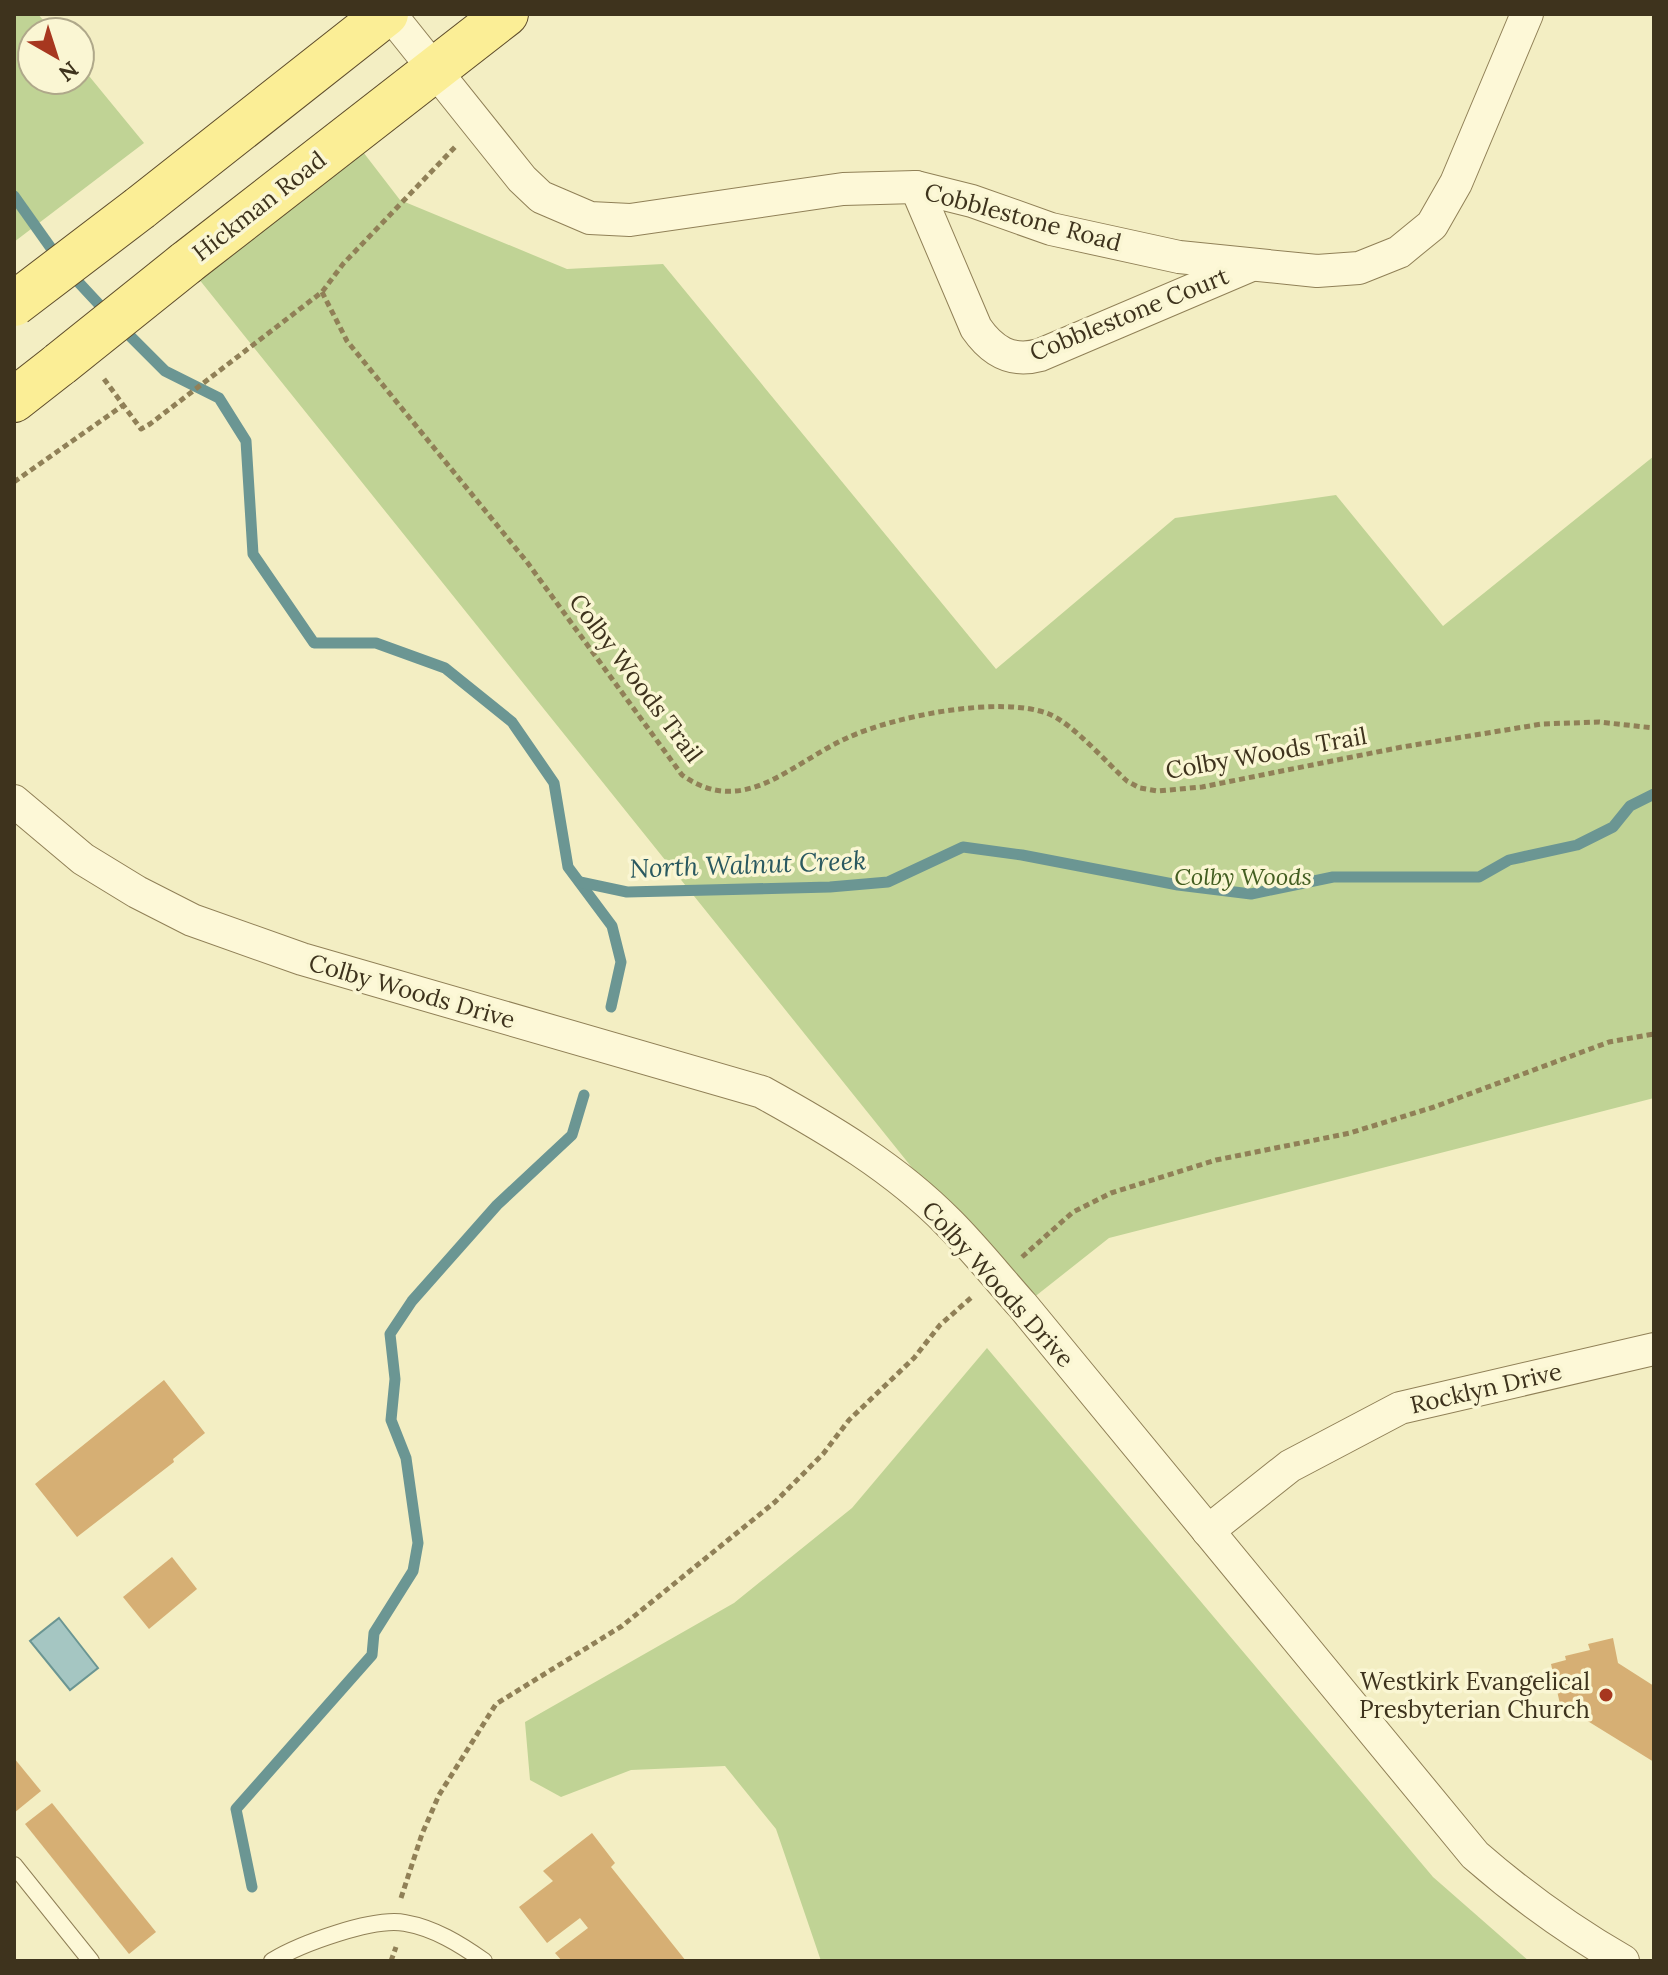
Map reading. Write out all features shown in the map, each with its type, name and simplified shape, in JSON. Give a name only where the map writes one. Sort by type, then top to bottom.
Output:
[{"type":"main road","points":[[14,304],[388,14]]},
{"type":"main road","name":"Hickman Road","points":[[14,400],[506,14]]},
{"type":"street","name":"Cobblestone Road","points":[[388,14],[522,179],[541,197],[590,218],[630,220],[843,189],[916,187],[972,201],[1051,229],[1179,257],[1317,271],[1359,268],[1399,252],[1432,225],[1456,183],[1527,14]]},
{"type":"street","name":"Cobblestone Court","points":[[916,187],[976,328],[989,347],[1008,357],[1040,355],[1253,265]]},
{"type":"street","name":"Colby Woods Drive","points":[[14,801],[83,859],[137,892],[192,920],[302,959],[762,1092],[828,1129],[891,1172],[948,1222],[996,1276],[1475,1855],[1524,1898],[1573,1933],[1623,1961]]},
{"type":"street","name":"Rocklyn Drive","points":[[1208,1531],[1290,1466],[1400,1408],[1654,1349]]},
{"type":"lane","points":[[14,1865],[91,1961]]},
{"type":"lane","points":[[272,1961],[288,1952],[364,1927],[403,1922],[456,1941],[484,1961]]},
{"type":"path","points":[[14,482],[122,406],[141,429],[150,424],[322,292],[343,264],[477,123]]},
{"type":"path","name":"Colby Woods Trail","points":[[322,292],[347,341],[527,562],[682,775],[701,788],[749,791],[847,738],[883,726],[970,707],[1029,708],[1052,716],[1127,781],[1140,788],[1158,791],[1216,784],[1402,747],[1542,724],[1599,722],[1654,728]]},
{"type":"path","points":[[391,1961],[403,1922],[400,1900],[422,1834],[453,1770],[496,1704],[622,1626],[775,1502],[814,1465],[849,1420],[914,1358],[940,1325],[1073,1212],[1111,1193],[1216,1160],[1350,1133],[1446,1102],[1609,1042],[1654,1034]]},
{"type":"green space","points":[[14,14],[38,14],[40,16],[16,16],[16,96],[96,96],[96,84],[144,143],[14,242]]},
{"type":"green space","name":"Colby Woods","points":[[350,135],[400,200],[567,269],[663,264],[996,669],[1175,518],[1336,495],[1443,626],[1654,456],[1654,1098],[1109,1238],[1023,1306],[186,263]]},
{"type":"green space","points":[[987,1348],[1433,1877],[1529,1961],[821,1961],[776,1829],[725,1766],[631,1770],[561,1797],[530,1780],[525,1722],[734,1603],[852,1508]]},
{"type":"water","points":[[59,1618],[98,1668],[70,1690],[30,1641]]},
{"type":"building","points":[[164,1380],[205,1433],[173,1459],[174,1462],[77,1537],[35,1484]]},
{"type":"building","points":[[172,1557],[197,1589],[149,1629],[123,1597]]},
{"type":"building","name":"Westkirk Evangelical Presbyterian Church","points":[[1613,1638],[1618,1663],[1654,1686],[1654,1762],[1560,1704],[1551,1664],[1566,1660],[1565,1656],[1590,1650],[1588,1644]]},
{"type":"building","points":[[14,1758],[41,1791],[14,1813]]},
{"type":"building","points":[[52,1803],[156,1932],[129,1954],[25,1824]]},
{"type":"building","points":[[592,1833],[615,1863],[611,1867],[686,1961],[562,1961],[555,1953],[588,1928],[580,1918],[547,1943],[519,1907],[553,1881],[543,1871]]},
{"type":"waterway","name":"North Walnut Creek","points":[[14,196],[58,258]]},
{"type":"waterway","name":"North Walnut Creek","points":[[68,271],[108,314]]},
{"type":"waterway","name":"North Walnut Creek","points":[[120,326],[165,371],[219,398],[246,441],[253,554],[314,643],[376,643],[445,668],[512,722],[554,783],[568,867],[612,926],[621,962],[611,1007]]},
{"type":"waterway","name":"North Walnut Creek","points":[[580,882],[627,892],[830,887],[888,882],[963,847],[1178,885],[1251,894],[1333,877],[1479,877],[1509,860],[1577,845],[1613,827],[1630,806],[1654,794]]},
{"type":"waterway","points":[[252,1887],[236,1809],[372,1655],[374,1633],[413,1571],[418,1543],[406,1458],[391,1420],[395,1379],[390,1334],[412,1301],[497,1205],[572,1135],[584,1095]]},
{"type":"place","name":"Westkirk Evangelical Presbyterian Church","points":[[1606,1695]]}]
